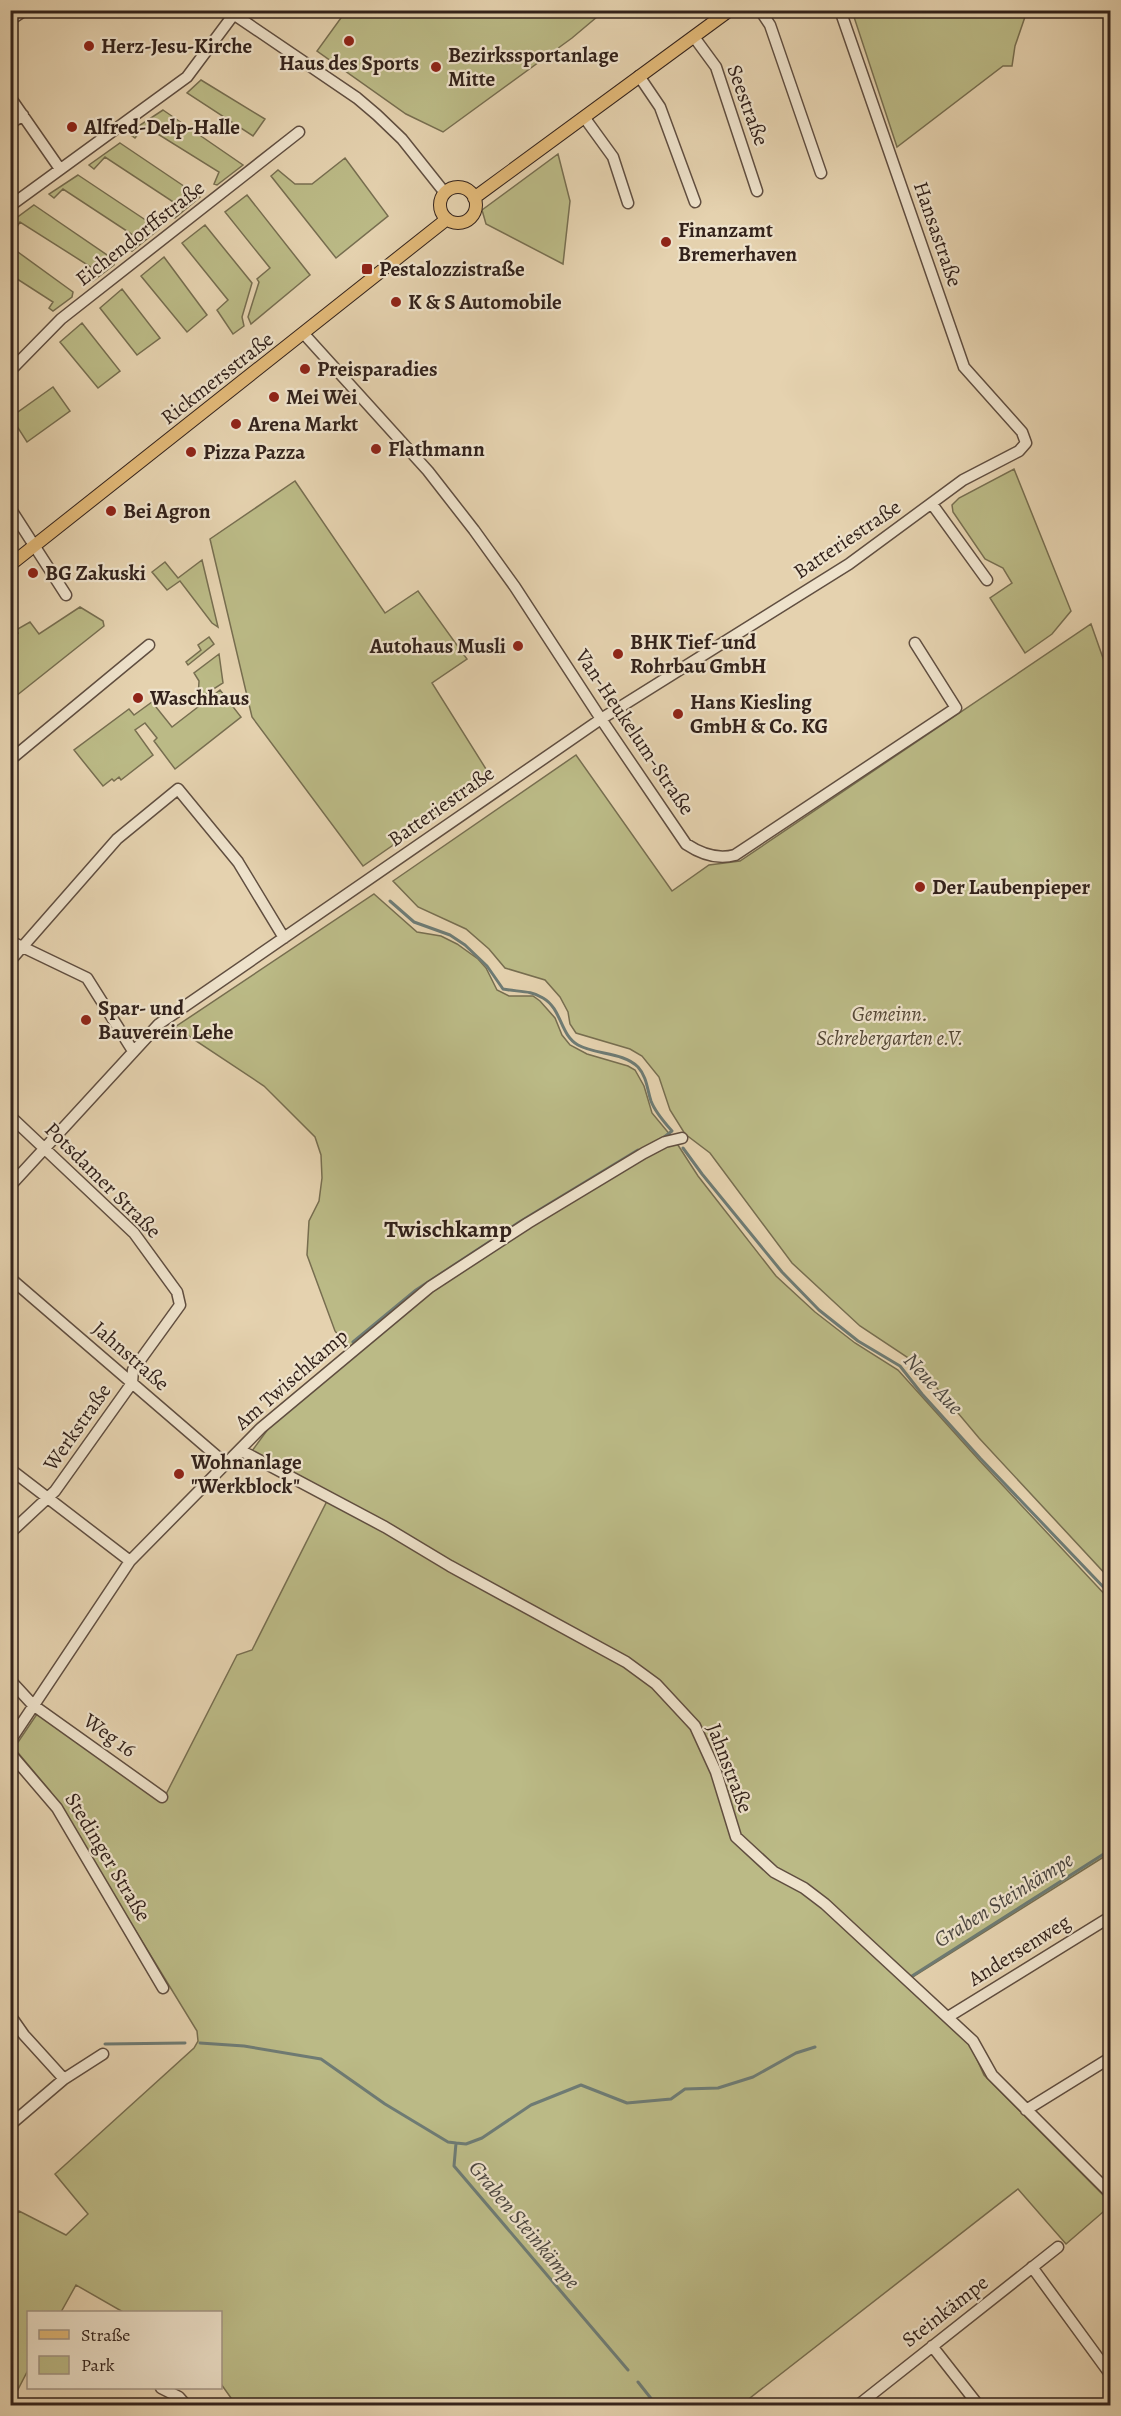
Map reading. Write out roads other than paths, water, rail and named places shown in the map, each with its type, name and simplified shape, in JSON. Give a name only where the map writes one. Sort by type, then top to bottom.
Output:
[{"type":"main road","name":"Rickmersstraße","points":[[10,565],[447,219],[458,223],[470,219],[475,210],[474,198],[730,10]]},
{"type":"main road","points":[[447,219],[440,206],[445,193],[452,188],[461,188],[469,191],[474,198]]},
{"type":"street","points":[[10,20],[25,10]]},
{"type":"street","points":[[760,10],[771,25],[821,173]]},
{"type":"street","name":"Hansastraße","points":[[840,10],[964,367],[1022,432],[1026,442],[1019,451]]},
{"type":"street","points":[[10,206],[187,77],[231,12],[357,98],[402,139],[445,193]]},
{"type":"street","name":"Seestraße","points":[[694,37],[716,67],[757,191]]},
{"type":"street","points":[[639,76],[660,107],[694,202]]},
{"type":"street","points":[[12,102],[60,169]]},
{"type":"street","points":[[10,124],[23,116]]},
{"type":"street","points":[[584,117],[613,157],[628,203]]},
{"type":"street","name":"Eichendorffstraße","points":[[10,371],[61,319],[299,132]]},
{"type":"street","name":"Van-Heukelum-Straße","points":[[304,334],[428,471],[474,530],[515,587],[601,719],[687,844],[706,855],[728,857],[738,853],[956,708],[915,643]]},
{"type":"street","name":"Batteriestraße","points":[[10,1186],[159,1024],[601,719],[849,564],[963,480],[1019,451]]},
{"type":"street","name":"Batteriestraße","points":[[932,504],[987,580]]},
{"type":"street","points":[[10,508],[66,595]]},
{"type":"street","points":[[10,760],[149,645]]},
{"type":"street","points":[[10,961],[117,839],[178,789],[238,862],[284,938]]},
{"type":"street","points":[[10,941],[87,978],[133,1051]]},
{"type":"street","name":"Potsdamer Straße","points":[[10,1116],[134,1233],[177,1292],[180,1305]]},
{"type":"street","name":"Am Twischkamp","points":[[10,1741],[130,1561],[261,1428],[430,1287],[528,1223],[644,1153],[665,1142],[682,1138]]},
{"type":"street","name":"Jahnstraße","points":[[10,1278],[226,1464]]},
{"type":"street","name":"Werkstraße","points":[[10,1533],[49,1498],[132,1383],[133,1370],[180,1305]]},
{"type":"street","name":"Jahnstraße","points":[[240,1450],[385,1527],[450,1566],[626,1662],[656,1684],[695,1726],[716,1772],[736,1837],[774,1872],[804,1888],[825,1904],[948,2017],[973,2041],[992,2075],[1110,2193]]},
{"type":"street","points":[[10,1469],[130,1561]]},
{"type":"street","name":"Weg 16","points":[[10,1680],[33,1705],[162,1797]]},
{"type":"street","name":"Stedinger Straße","points":[[10,1753],[57,1809],[163,1988]]},
{"type":"street","name":"Andersenweg","points":[[948,2017],[1110,1917]]},
{"type":"street","points":[[10,2015],[24,2035],[64,2079]]},
{"type":"street","points":[[10,2125],[64,2079],[103,2054]]},
{"type":"street","points":[[1026,2110],[1110,2058]]},
{"type":"street","name":"Steinkämpe","points":[[857,2406],[1058,2247]]},
{"type":"street","points":[[1032,2267],[1110,2374]]},
{"type":"street","points":[[932,2346],[979,2406]]},
{"type":"street","points":[[162,2389],[179,2397],[187,2406]]},
{"type":"waterway","name":"Neue Aue","points":[[390,901],[414,922],[450,935],[465,945],[487,966],[503,989],[529,992],[543,998],[554,1009],[572,1041],[593,1051],[625,1059],[638,1067],[645,1079],[653,1105],[672,1131],[663,1138]]},
{"type":"waterway","name":"Neue Aue","points":[[683,1148],[782,1272],[819,1310],[858,1341],[900,1366],[980,1458],[1110,1594]]},
{"type":"waterway","points":[[353,1342],[416,1290],[521,1221],[638,1150]]},
{"type":"waterway","name":"Graben Steinkämpe","points":[[912,1976],[1110,1850]]},
{"type":"waterway","points":[[105,2044],[185,2043]]},
{"type":"waterway","points":[[200,2043],[244,2046],[321,2059],[385,2104],[448,2142],[456,2143]]},
{"type":"waterway","name":"Graben Steinkämpe","points":[[628,2370],[454,2166],[456,2143],[466,2144],[482,2138],[531,2105],[581,2085],[627,2103],[671,2099],[685,2089],[718,2088],[753,2077],[796,2053],[815,2047]]},
{"type":"waterway","name":"Graben Steinkämpe","points":[[638,2382],[657,2406]]},
{"type":"place","name":"Haus des Sports","points":[[349,41]]},
{"type":"place","name":"Herz-Jesu-Kirche","points":[[89,46]]},
{"type":"place","name":"Bezirkssportanlage Mitte","points":[[436,67]]},
{"type":"place","name":"Alfred-Delp-Halle","points":[[72,127]]},
{"type":"place","name":"Finanzamt Bremerhaven","points":[[666,242]]},
{"type":"place","name":"Pestalozzistraße","points":[[367,269]]},
{"type":"place","name":"K & S Automobile","points":[[396,302]]},
{"type":"place","name":"Preisparadies","points":[[305,369]]},
{"type":"place","name":"Mei Wei","points":[[274,397]]},
{"type":"place","name":"Arena Markt","points":[[236,424]]},
{"type":"place","name":"Flathmann","points":[[376,449]]},
{"type":"place","name":"Pizza Pazza","points":[[191,452]]},
{"type":"place","name":"Bei Agron","points":[[111,511]]},
{"type":"place","name":"BG Zakuski","points":[[33,573]]},
{"type":"place","name":"Autohaus Musli","points":[[518,646]]},
{"type":"place","name":"BHK Tief- und Rohrbau GmbH","points":[[618,654]]},
{"type":"place","name":"Waschhaus","points":[[138,698]]},
{"type":"place","name":"Hans Kiesling GmbH & Co. KG","points":[[678,714]]},
{"type":"place","name":"Der Laubenpieper","points":[[920,887]]},
{"type":"place","name":"Spar- und Bauverein Lehe","points":[[86,1020]]},
{"type":"place","name":"Wohnanlage \"Werkblock\"","points":[[179,1474]]},
{"type":"district","name":"Twischkamp","points":[[448,1229]]},
{"type":"park label","name":"Gemeinn. Schrebergarten e.V.","points":[[890,1026]]}]
